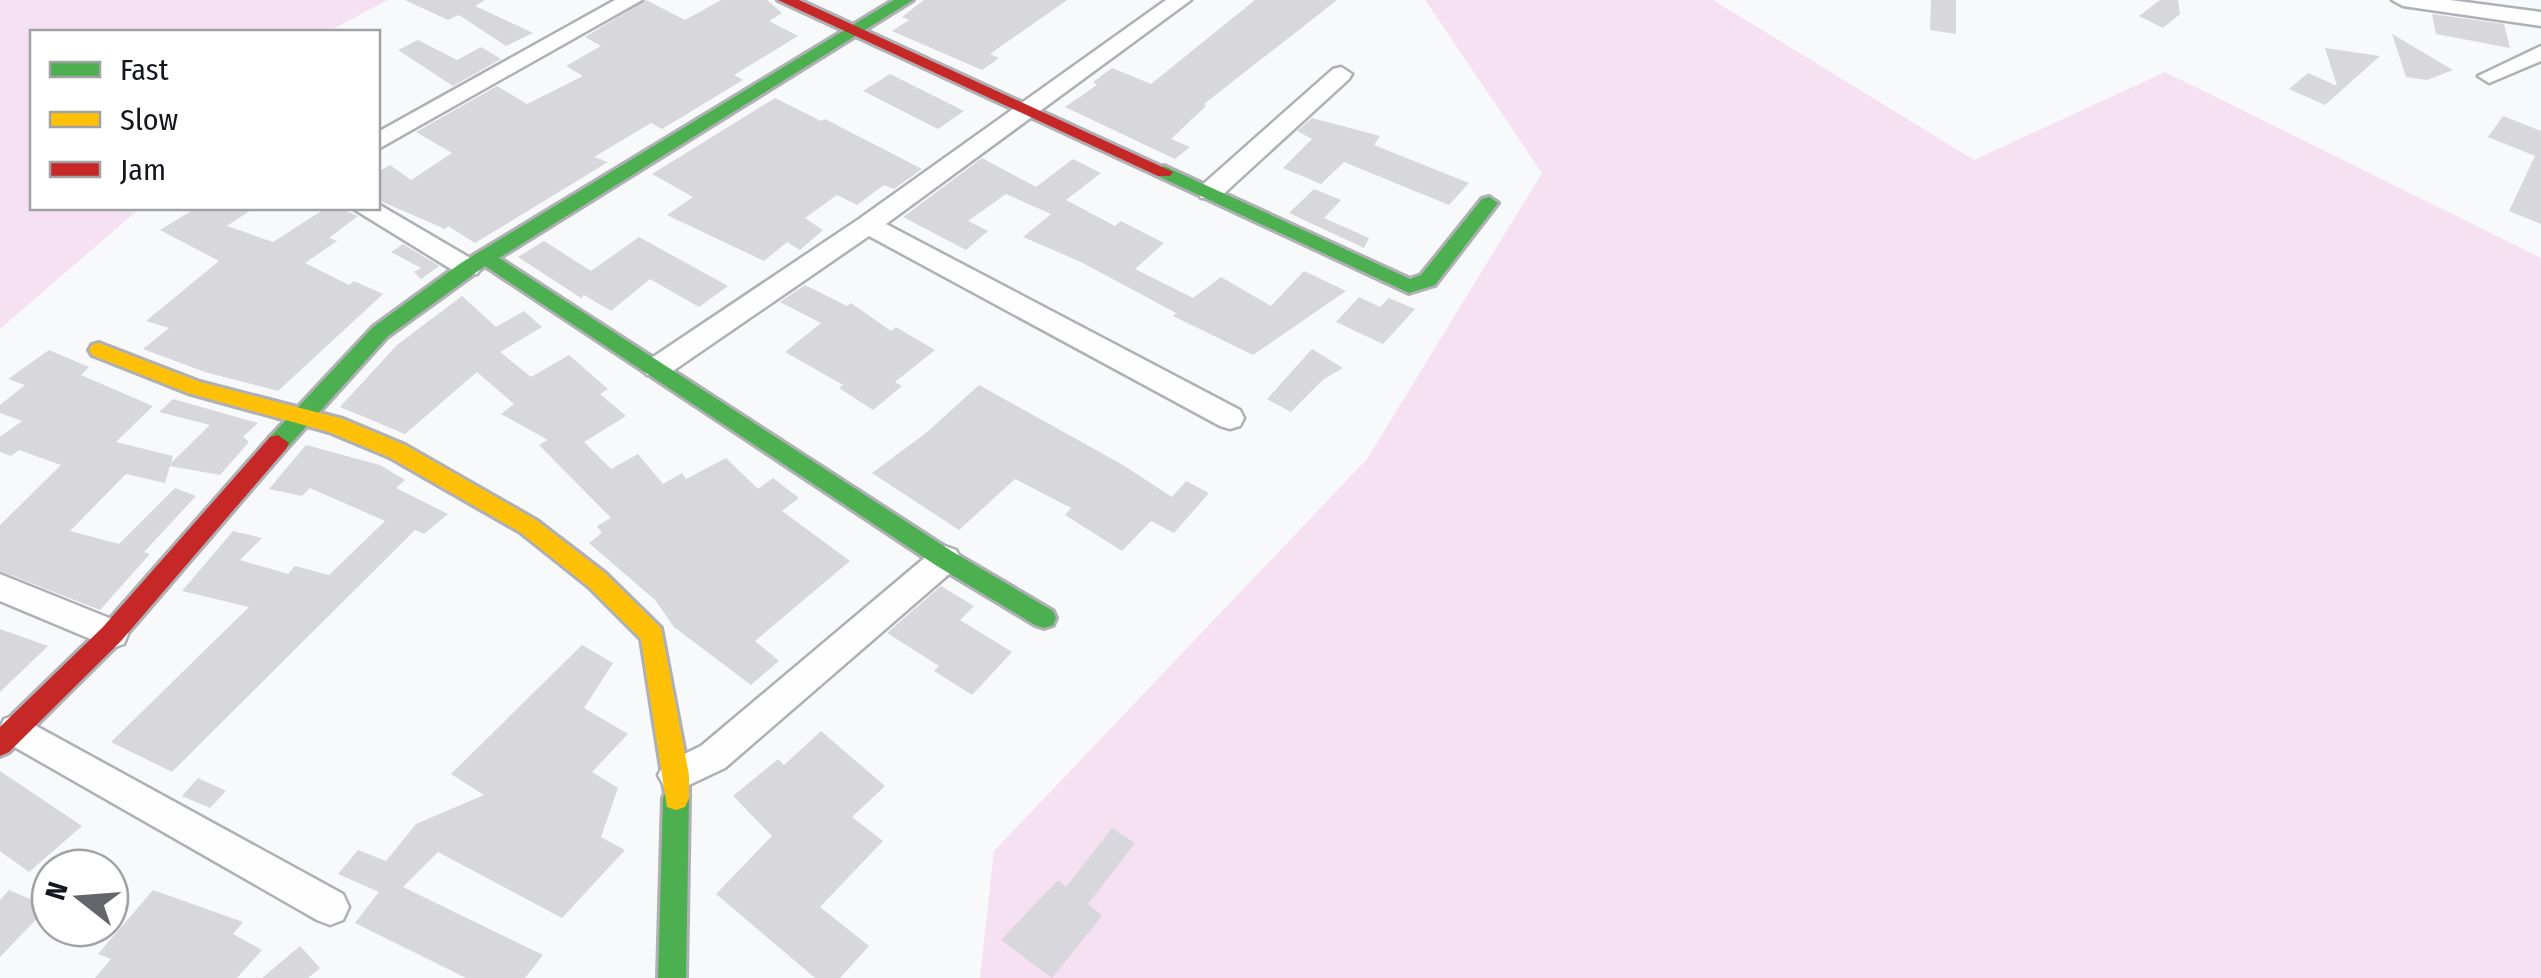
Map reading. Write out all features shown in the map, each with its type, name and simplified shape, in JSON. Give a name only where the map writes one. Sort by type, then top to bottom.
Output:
[{"type":"street","points":[[380,141],[631,0]]},
{"type":"street","points":[[786,0],[1028,107],[1409,286],[1428,280],[1488,203]]},
{"type":"street","points":[[330,907],[8,737],[112,634],[380,332],[588,191],[905,0]]},
{"type":"street","points":[[657,368],[868,225],[1180,0]]},
{"type":"street","points":[[2404,0],[2541,18]]},
{"type":"street","points":[[2490,76],[2541,53]]},
{"type":"street","points":[[1210,192],[1341,74]]},
{"type":"street","points":[[369,210],[477,263],[657,368],[944,559],[1044,618]]},
{"type":"street","points":[[868,225],[1230,418]]},
{"type":"street","points":[[99,350],[195,388],[336,425],[458,482],[528,526],[597,580],[652,635],[676,775],[672,978]]},
{"type":"street","points":[[676,775],[713,758],[944,559]]},
{"type":"street","points":[[0,587],[112,634]]},
{"type":"shaded area","points":[[0,0],[388,0],[331,30],[30,30],[30,210],[138,210],[0,329]]},
{"type":"shaded area","points":[[1425,0],[1713,0],[1974,160],[2165,72],[2541,258],[2541,978],[980,978],[994,851],[1367,459],[1542,173]]},
{"type":"building","points":[[405,0],[485,0],[475,6],[533,33],[506,46],[459,15],[448,20]]},
{"type":"building","points":[[646,0],[685,20],[721,0],[767,0],[782,13],[769,21],[798,36],[734,75],[743,80],[662,129],[651,123],[594,157],[608,162],[475,243],[448,226],[445,229],[380,201],[380,171],[390,165],[411,180],[452,153],[416,132],[497,86],[527,104],[583,76],[566,66],[601,46],[585,37]]},
{"type":"building","points":[[924,0],[1067,0],[990,54],[999,58],[982,70],[892,31],[909,20],[902,17]]},
{"type":"building","points":[[1255,0],[1337,0],[1204,104],[1171,139],[1190,147],[1175,159],[1065,107],[1097,85],[1093,82],[1112,68],[1151,84]]},
{"type":"building","points":[[1931,0],[1956,0],[1956,34],[1930,30]]},
{"type":"building","points":[[2160,0],[2178,0],[2180,14],[2163,28],[2139,16]]},
{"type":"building","points":[[2432,14],[2504,24],[2510,48],[2436,34]]},
{"type":"building","points":[[2392,34],[2453,70],[2427,80],[2406,77]]},
{"type":"building","points":[[418,40],[457,60],[481,47],[501,59],[453,86],[398,50]]},
{"type":"building","points":[[2325,48],[2380,56],[2325,105],[2289,89],[2308,73],[2337,86]]},
{"type":"building","points":[[890,74],[964,111],[938,129],[863,91]]},
{"type":"building","points":[[775,98],[922,169],[894,189],[884,185],[857,205],[837,195],[805,218],[823,230],[800,250],[787,242],[764,261],[667,215],[693,197],[652,174]]},
{"type":"building","points":[[2503,116],[2541,131],[2541,224],[2509,211],[2535,156],[2488,137]]},
{"type":"building","points":[[1312,118],[1380,136],[1374,145],[1469,183],[1449,205],[1344,162],[1321,184],[1283,168],[1312,139],[1297,131]]},
{"type":"building","points":[[982,158],[1036,187],[1073,159],[1101,173],[1066,200],[1115,226],[1121,221],[1164,243],[1135,269],[1193,298],[1221,277],[1271,306],[1304,271],[1346,291],[1253,355],[1173,316],[1176,313],[1081,262],[1023,237],[1051,214],[1006,194],[968,221],[988,231],[966,250],[903,217]]},
{"type":"building","points":[[1314,189],[1341,200],[1324,218],[1369,238],[1364,248],[1289,213]]},
{"type":"building","points":[[193,210],[251,210],[227,226],[273,242],[323,210],[343,210],[358,216],[329,238],[337,241],[305,263],[349,285],[354,281],[383,294],[278,391],[205,372],[143,349],[169,328],[146,321],[219,261],[160,230]]},
{"type":"building","points":[[639,237],[728,286],[699,307],[650,279],[611,311],[584,295],[581,298],[518,257],[544,241],[591,271]]},
{"type":"building","points":[[403,244],[439,266],[421,279],[414,272],[421,268],[391,252]]},
{"type":"building","points":[[805,285],[847,306],[851,303],[891,331],[896,327],[935,350],[895,382],[902,386],[873,410],[839,388],[843,385],[785,352],[821,323],[780,302]]},
{"type":"building","points":[[462,296],[496,327],[524,311],[542,327],[500,352],[531,377],[569,355],[608,389],[600,394],[626,416],[584,442],[611,469],[638,454],[663,484],[682,473],[686,479],[726,458],[758,489],[773,478],[799,498],[782,511],[850,561],[755,641],[779,661],[751,685],[674,627],[655,600],[589,543],[602,533],[597,526],[611,518],[539,445],[548,440],[501,414],[514,404],[477,372],[405,434],[340,407],[397,345]]},
{"type":"building","points":[[1359,297],[1380,307],[1389,298],[1415,309],[1383,344],[1336,322]]},
{"type":"building","points":[[1312,349],[1343,368],[1324,379],[1291,412],[1267,399]]},
{"type":"building","points":[[49,350],[89,367],[81,375],[153,406],[116,442],[173,456],[171,463],[210,425],[159,412],[173,399],[258,423],[243,437],[249,442],[220,475],[170,466],[165,483],[126,474],[70,531],[119,544],[175,488],[196,496],[144,552],[150,554],[100,610],[0,571],[0,525],[61,465],[19,450],[11,456],[0,452],[0,437],[22,421],[0,413],[0,405],[25,385],[8,379]]},
{"type":"building","points":[[979,385],[1123,465],[1172,497],[1186,481],[1209,493],[1174,533],[1151,521],[1122,551],[1065,515],[1071,508],[1015,479],[959,530],[872,473],[926,433]]},
{"type":"building","points":[[306,445],[380,465],[405,480],[396,488],[448,514],[424,534],[415,530],[172,772],[111,742],[249,607],[182,591],[233,531],[262,538],[240,560],[288,574],[295,566],[329,575],[385,521],[310,488],[302,496],[269,489]]},
{"type":"building","points":[[941,586],[974,606],[960,620],[1012,652],[972,695],[934,671],[939,666],[887,633]]},
{"type":"building","points":[[0,629],[48,646],[0,692]]},
{"type":"building","points":[[582,645],[613,663],[584,708],[628,734],[592,772],[618,788],[601,837],[625,850],[562,918],[438,852],[403,887],[543,955],[525,978],[466,978],[355,923],[379,892],[338,874],[358,850],[386,861],[416,824],[484,795],[451,774]]},
{"type":"building","points":[[821,731],[885,786],[852,817],[883,841],[820,907],[869,946],[840,978],[815,978],[716,894],[772,836],[733,796],[778,759],[784,765]]},
{"type":"building","points":[[0,771],[82,826],[57,848],[30,848],[29,872],[0,851]]},
{"type":"building","points":[[198,778],[226,791],[210,808],[182,796]]},
{"type":"building","points":[[1112,828],[1135,843],[1088,904],[1102,916],[1052,978],[1001,940],[1058,880],[1066,887]]},
{"type":"building","points":[[9,890],[30,899],[30,926],[0,957],[0,900]]},
{"type":"building","points":[[153,890],[243,922],[233,934],[262,950],[237,978],[95,978],[111,959],[98,954],[103,948],[130,948],[130,917]]},
{"type":"building","points":[[300,946],[320,968],[308,978],[262,978]]},
{"type":"traffic: fast","points":[[278,443],[380,332],[468,268],[905,0]]},
{"type":"traffic: fast","points":[[1164,172],[1409,286],[1428,280],[1489,203]]},
{"type":"traffic: fast","points":[[486,258],[945,559],[1044,618]]},
{"type":"traffic: fast","points":[[672,978],[676,798]]},
{"type":"traffic: slow","points":[[99,350],[195,388],[335,425],[397,451],[528,526],[597,580],[652,635],[676,775],[676,798]]},
{"type":"traffic: jam","points":[[786,0],[1164,172]]},
{"type":"traffic: jam","points":[[0,744],[112,634],[278,443]]}]
